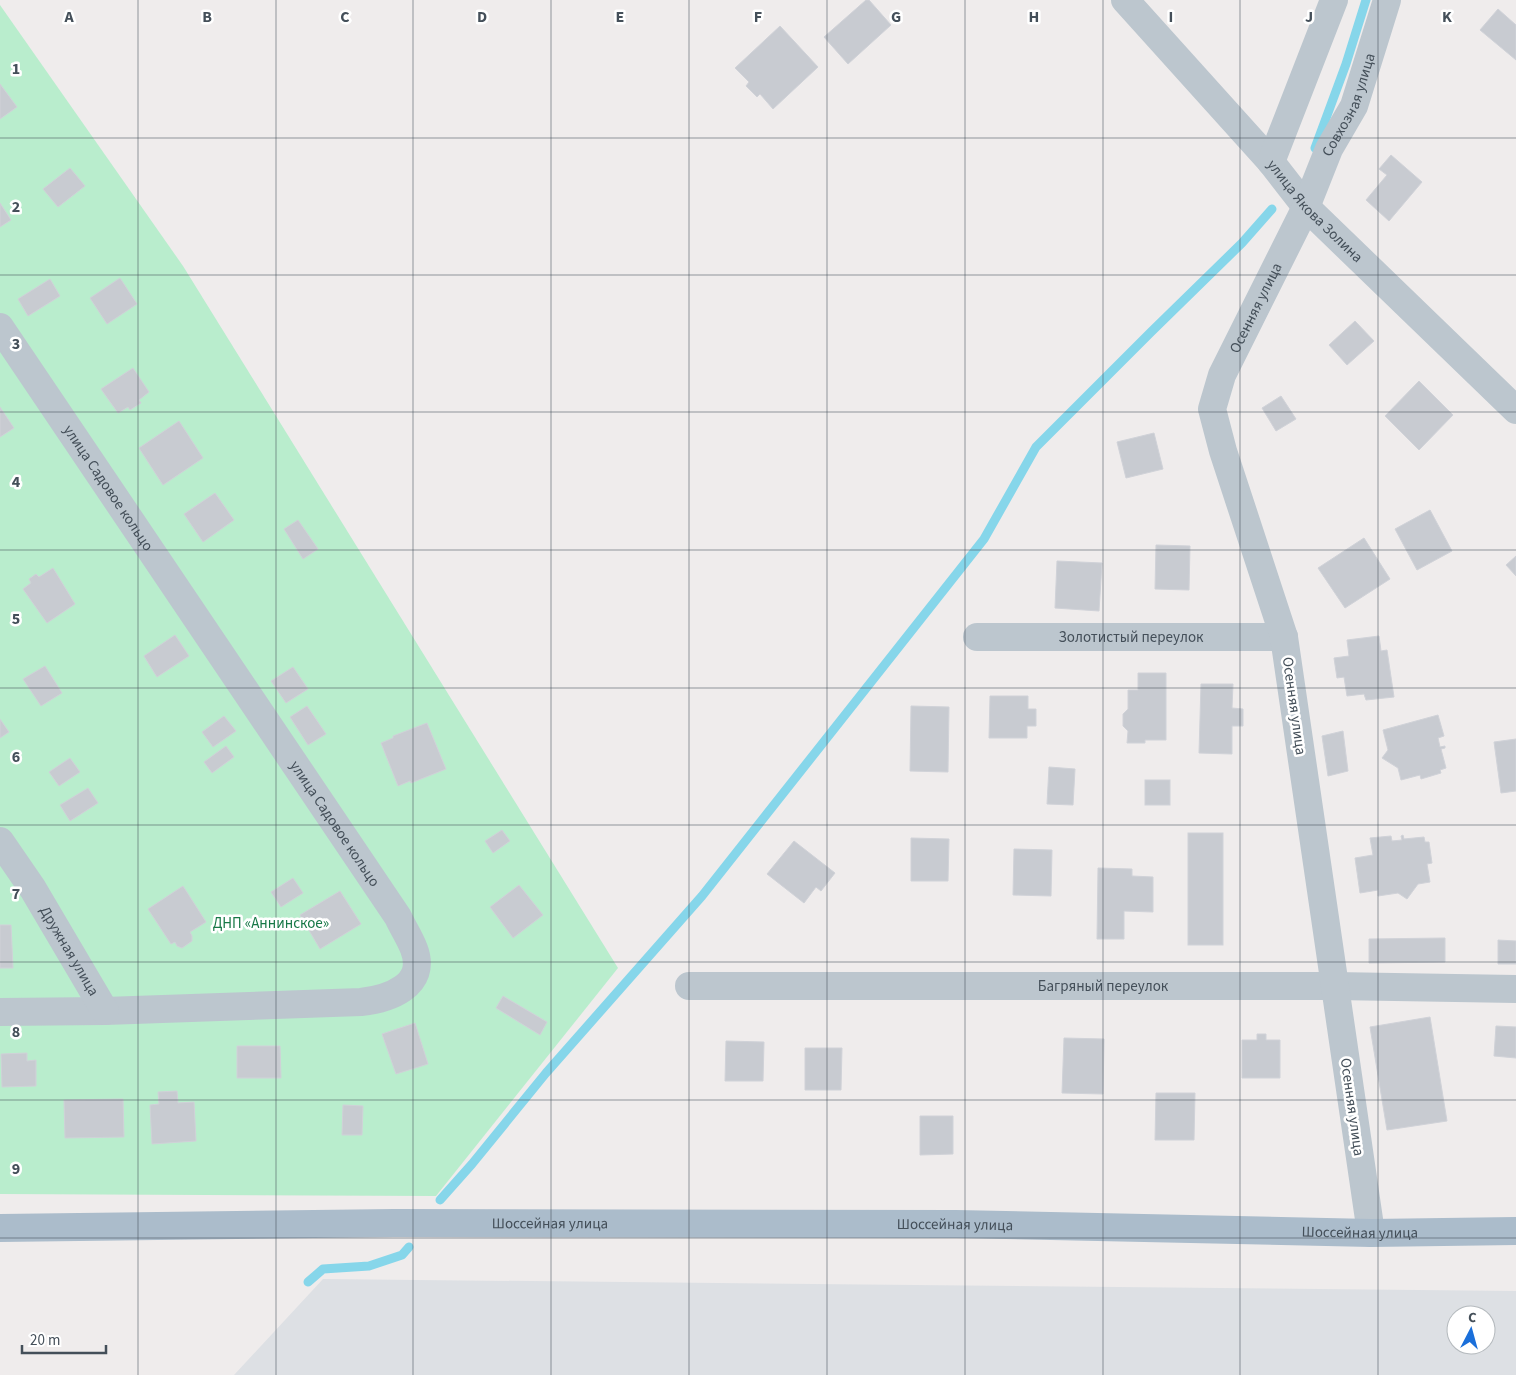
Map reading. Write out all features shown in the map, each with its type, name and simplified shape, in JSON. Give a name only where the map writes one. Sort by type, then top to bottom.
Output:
[{"type":"main road","name":"Шоссейная улица","points":[[0,1228],[394,1223],[956,1224],[1371,1232],[1516,1231]]},
{"type":"street","name":"улица Якова Золина","points":[[1125,0],[1271,162],[1306,207],[1516,410]]},
{"type":"street","points":[[1271,162],[1334,0]]},
{"type":"street","name":"Совхозная улица","points":[[1306,207],[1329,149],[1354,106],[1387,0]]},
{"type":"street","name":"Осенняя улица","points":[[1306,207],[1222,375],[1212,409],[1222,452],[1284,637],[1371,1232]]},
{"type":"street","name":"улица Садовое кольцо","points":[[0,327],[398,917],[414,949],[417,962],[414,974],[407,986],[396,994],[378,1000],[105,1011],[0,1012]]},
{"type":"street","name":"Золотистый переулок","points":[[977,637],[1284,637]]},
{"type":"street","name":"Дружная улица","points":[[0,841],[33,889],[105,1011]]},
{"type":"street","name":"Багряный переулок","points":[[689,986],[1334,986],[1516,989]]},
{"type":"shaded area","points":[[323,1279],[1516,1291],[1516,1375],[234,1375]]},
{"type":"green space","name":"ДНП «Аннинское»","points":[[0,5],[183,266],[618,968],[436,1196],[0,1194]]},
{"type":"building","points":[[866,0],[869,0],[891,25],[848,64],[824,37]]},
{"type":"building","points":[[1498,9],[1516,25],[1516,60],[1480,30]]},
{"type":"building","points":[[780,26],[818,67],[773,109],[760,94],[757,97],[746,86],[749,82],[735,68]]},
{"type":"building","points":[[0,84],[17,107],[0,119]]},
{"type":"building","points":[[1391,155],[1422,182],[1389,221],[1366,200],[1387,175],[1379,169]]},
{"type":"building","points":[[70,168],[85,186],[58,207],[43,189]]},
{"type":"building","points":[[0,203],[11,220],[0,227]]},
{"type":"building","points":[[120,278],[137,304],[107,324],[90,298]]},
{"type":"building","points":[[50,279],[60,296],[28,316],[18,299]]},
{"type":"building","points":[[1355,321],[1374,341],[1347,365],[1329,345]]},
{"type":"building","points":[[133,368],[149,392],[139,400],[141,403],[130,410],[128,407],[118,413],[101,389]]},
{"type":"building","points":[[1419,381],[1453,415],[1419,450],[1385,416]]},
{"type":"building","points":[[1281,396],[1296,419],[1276,431],[1262,408]]},
{"type":"building","points":[[0,407],[14,428],[0,437]]},
{"type":"building","points":[[179,421],[203,458],[163,485],[139,448]]},
{"type":"building","points":[[1154,433],[1163,469],[1126,478],[1117,442]]},
{"type":"building","points":[[215,493],[234,520],[203,542],[184,514]]},
{"type":"building","points":[[1430,510],[1452,551],[1417,570],[1395,529]]},
{"type":"building","points":[[298,520],[318,549],[303,559],[284,529]]},
{"type":"building","points":[[1364,538],[1390,579],[1345,608],[1318,568]]},
{"type":"building","points":[[1156,545],[1190,546],[1189,590],[1155,589]]},
{"type":"building","points":[[1516,556],[1516,576],[1506,565]]},
{"type":"building","points":[[1057,561],[1102,563],[1099,611],[1055,608]]},
{"type":"building","points":[[53,568],[75,604],[47,623],[23,589],[31,583],[29,579],[36,574],[39,577]]},
{"type":"building","points":[[175,635],[189,656],[157,677],[144,656]]},
{"type":"building","points":[[1379,636],[1381,651],[1387,650],[1394,697],[1366,700],[1364,694],[1347,696],[1344,677],[1337,678],[1334,658],[1349,656],[1347,640]]},
{"type":"building","points":[[45,666],[62,693],[41,706],[23,679]]},
{"type":"building","points":[[293,667],[308,689],[286,703],[271,681]]},
{"type":"building","points":[[1138,673],[1166,673],[1166,740],[1145,740],[1145,743],[1127,743],[1128,731],[1123,726],[1123,714],[1128,709],[1128,690],[1138,690]]},
{"type":"building","points":[[1201,684],[1233,684],[1232,708],[1243,709],[1243,726],[1232,726],[1232,754],[1199,753]]},
{"type":"building","points":[[990,696],[1028,696],[1028,709],[1036,709],[1036,726],[1027,726],[1027,738],[989,738]]},
{"type":"building","points":[[307,706],[326,734],[308,745],[290,717]]},
{"type":"building","points":[[911,706],[949,707],[948,772],[910,771]]},
{"type":"building","points":[[1438,715],[1444,736],[1438,738],[1440,747],[1445,746],[1445,748],[1441,749],[1446,768],[1440,770],[1441,773],[1421,779],[1420,775],[1401,780],[1398,768],[1382,758],[1388,750],[1383,730]]},
{"type":"building","points":[[224,716],[236,731],[213,747],[202,732]]},
{"type":"building","points":[[0,719],[9,732],[0,738]]},
{"type":"building","points":[[427,723],[446,769],[411,783],[410,781],[398,786],[381,743],[393,738],[393,736]]},
{"type":"building","points":[[1343,731],[1348,771],[1328,776],[1322,736]]},
{"type":"building","points":[[1516,739],[1516,791],[1501,793],[1494,742]]},
{"type":"building","points":[[226,746],[234,757],[212,773],[204,762]]},
{"type":"building","points":[[70,758],[80,772],[59,786],[49,772]]},
{"type":"building","points":[[1049,767],[1075,769],[1073,805],[1047,804]]},
{"type":"building","points":[[1145,780],[1170,780],[1170,805],[1145,805]]},
{"type":"building","points":[[88,788],[98,803],[70,821],[60,805]]},
{"type":"building","points":[[502,830],[510,841],[493,853],[485,841]]},
{"type":"building","points":[[1188,833],[1223,833],[1223,945],[1188,945]]},
{"type":"building","points":[[1403,835],[1404,839],[1424,837],[1425,842],[1429,842],[1432,863],[1427,864],[1430,882],[1418,884],[1407,899],[1398,893],[1378,896],[1378,890],[1360,893],[1355,858],[1373,855],[1370,838],[1391,836],[1392,841],[1402,840],[1401,836]]},
{"type":"building","points":[[911,838],[949,839],[948,881],[911,881]]},
{"type":"building","points":[[794,841],[835,873],[821,891],[816,887],[804,903],[767,874]]},
{"type":"building","points":[[1014,849],[1052,850],[1051,896],[1013,895]]},
{"type":"building","points":[[1098,868],[1132,869],[1132,876],[1153,877],[1153,912],[1124,911],[1124,939],[1097,939]]},
{"type":"building","points":[[293,878],[303,893],[281,907],[271,892]]},
{"type":"building","points":[[519,885],[543,915],[513,938],[490,907]]},
{"type":"building","points":[[183,886],[206,922],[190,932],[192,941],[182,948],[177,946],[175,942],[171,944],[148,909]]},
{"type":"building","points":[[340,891],[361,924],[320,949],[300,915]]},
{"type":"building","points":[[0,925],[11,925],[13,968],[0,968]]},
{"type":"building","points":[[1445,938],[1445,962],[1369,963],[1369,939]]},
{"type":"building","points":[[1498,940],[1516,941],[1516,964],[1498,964]]},
{"type":"building","points":[[503,996],[547,1022],[540,1035],[496,1008]]},
{"type":"building","points":[[1430,1017],[1447,1121],[1387,1130],[1370,1027]]},
{"type":"building","points":[[415,1023],[428,1064],[396,1074],[382,1034]]},
{"type":"building","points":[[1496,1026],[1516,1027],[1516,1058],[1494,1056]]},
{"type":"building","points":[[1257,1034],[1266,1034],[1266,1040],[1280,1040],[1280,1078],[1242,1078],[1242,1040],[1257,1040]]},
{"type":"building","points":[[1064,1038],[1104,1039],[1103,1094],[1062,1093]]},
{"type":"building","points":[[726,1041],[764,1042],[763,1081],[725,1081]]},
{"type":"building","points":[[237,1046],[280,1046],[281,1078],[237,1078]]},
{"type":"building","points":[[805,1048],[842,1048],[841,1090],[805,1090]]},
{"type":"building","points":[[27,1053],[27,1061],[36,1060],[36,1086],[2,1087],[1,1054]]},
{"type":"building","points":[[177,1091],[178,1103],[194,1102],[196,1141],[152,1144],[150,1105],[159,1104],[158,1092]]},
{"type":"building","points":[[1156,1093],[1195,1093],[1194,1140],[1155,1140]]},
{"type":"building","points":[[123,1099],[124,1137],[65,1138],[64,1100]]},
{"type":"building","points":[[343,1105],[363,1106],[362,1135],[342,1135]]},
{"type":"building","points":[[920,1116],[953,1116],[953,1154],[920,1155]]},
{"type":"waterway","points":[[1315,148],[1346,64],[1366,0]]},
{"type":"waterway","points":[[440,1200],[546,1073],[702,896],[984,539],[1036,447],[1242,243],[1272,209]]},
{"type":"waterway","points":[[308,1282],[323,1269],[369,1266],[402,1255],[409,1247]]}]
